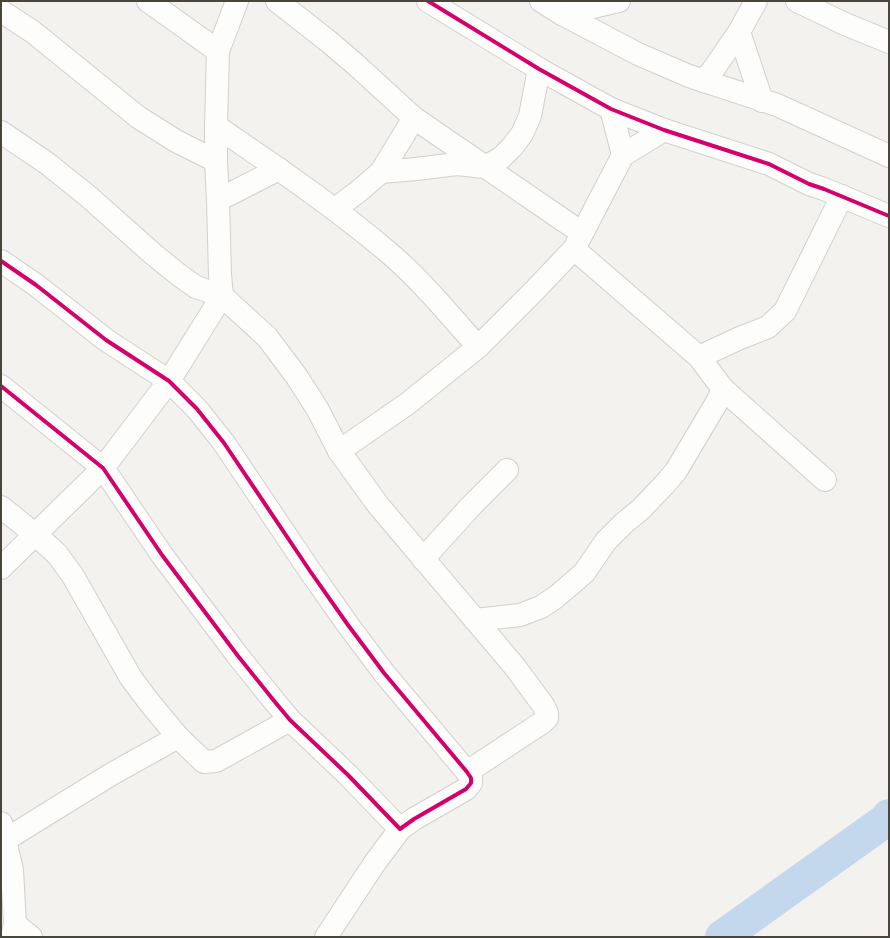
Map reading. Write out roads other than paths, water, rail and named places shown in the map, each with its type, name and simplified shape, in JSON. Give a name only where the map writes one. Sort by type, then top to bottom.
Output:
[{"type":"street","points":[[148,1],[218,51]]},
{"type":"street","points":[[1,568],[103,468],[169,381],[222,296],[216,161],[218,51],[237,1]]},
{"type":"street","points":[[277,1],[355,64],[414,118],[508,182],[578,241],[700,357],[723,389],[825,480]]},
{"type":"street","points":[[428,1],[539,69],[611,109],[664,130],[769,164],[809,184],[889,216]]},
{"type":"street","points":[[541,1],[562,14],[638,54],[689,76],[777,105],[889,156]]},
{"type":"street","points":[[562,14],[619,1]]},
{"type":"street","points":[[703,81],[713,70],[739,32],[756,1]]},
{"type":"street","points":[[798,1],[826,7],[845,24],[889,42]]},
{"type":"street","points":[[1,11],[33,32],[138,117],[176,141],[216,161]]},
{"type":"street","points":[[739,32],[762,101]]},
{"type":"street","points":[[381,172],[458,164],[485,167],[501,158],[512,148],[522,134],[530,116],[539,69]]},
{"type":"street","points":[[611,109],[623,155]]},
{"type":"street","points":[[335,209],[381,172],[414,118]]},
{"type":"street","points":[[216,126],[335,209],[389,252],[427,289],[478,347]]},
{"type":"street","points":[[339,451],[407,404],[478,347],[534,291],[578,241],[623,155],[664,130]]},
{"type":"street","points":[[1,132],[48,164],[89,197],[179,275],[196,287],[222,296],[267,337],[297,377],[318,410],[339,451],[378,505],[515,667],[543,705],[547,713],[547,718],[543,722],[467,772]]},
{"type":"street","points":[[508,182],[512,148]]},
{"type":"street","points":[[218,200],[278,169]]},
{"type":"street","points":[[700,357],[768,326],[785,311],[842,196]]},
{"type":"street","points":[[1,261],[36,285],[106,340],[169,381],[197,409],[224,443],[348,625],[384,673],[471,778],[471,783],[466,789],[414,819],[400,829],[374,864],[326,937]]},
{"type":"street","points":[[1,386],[103,468],[162,555],[238,656],[275,702],[290,720],[348,775],[400,829]]},
{"type":"street","points":[[475,620],[520,614],[541,607],[556,597],[584,573],[606,541],[640,510],[676,471],[717,402],[723,389]]},
{"type":"street","points":[[423,559],[472,505],[507,470]]},
{"type":"street","points":[[1,507],[57,554],[73,576],[131,678],[178,737],[204,762],[216,761],[290,720]]},
{"type":"street","points":[[19,933],[12,870],[3,832],[178,737]]},
{"type":"waterway","points":[[722,937],[886,820],[889,816]]}]
